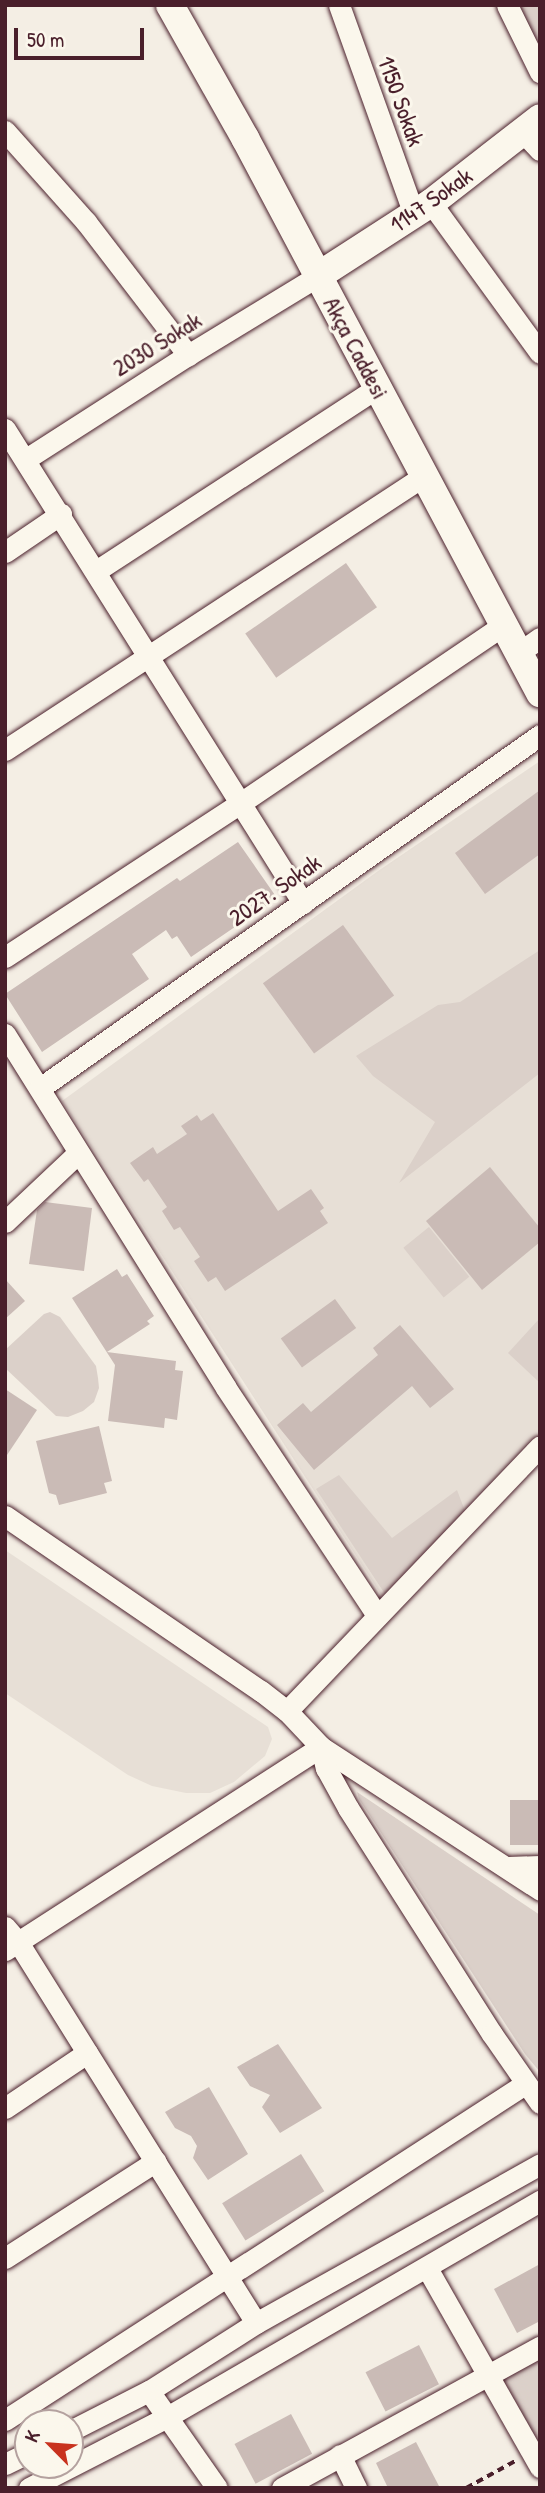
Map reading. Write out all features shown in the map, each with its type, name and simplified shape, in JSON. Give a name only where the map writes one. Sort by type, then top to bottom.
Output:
[{"type":"street","name":"Akça Caddesi","points":[[170,5],[540,693]]},
{"type":"street","name":"1150 Sokak","points":[[339,5],[423,209],[540,354]]},
{"type":"street","points":[[507,5],[540,72]]},
{"type":"street","points":[[5,131],[86,222],[188,355]]},
{"type":"street","name":"1147 Sokak","points":[[318,276],[534,133]]},
{"type":"street","name":"2030 Sokak","points":[[26,460],[188,355],[318,276]]},
{"type":"street","points":[[96,571],[377,388]]},
{"type":"street","points":[[5,429],[61,514],[303,903]]},
{"type":"street","points":[[5,750],[423,476]]},
{"type":"street","points":[[5,552],[61,514]]},
{"type":"street","points":[[5,957],[239,804],[502,626]]},
{"type":"street","points":[[517,654],[540,638]]},
{"type":"street","name":"2027. Sokak","points":[[40,1088],[540,735]]},
{"type":"street","points":[[5,1034],[226,1388],[377,1615]]},
{"type":"street","points":[[5,1222],[78,1153]]},
{"type":"street","points":[[287,1711],[540,1446]]},
{"type":"street","points":[[5,1516],[89,1570],[287,1711],[321,1747],[508,1867],[540,1891]]},
{"type":"street","points":[[256,2323],[224,2276],[156,2161],[87,2053],[10,1940],[321,1747]]},
{"type":"street","points":[[321,1747],[326,1768],[348,1808],[525,2084],[540,2103]]},
{"type":"street","points":[[508,1867],[540,1866]]},
{"type":"street","points":[[5,2108],[87,2053]]},
{"type":"street","points":[[5,2420],[525,2084]]},
{"type":"street","points":[[5,2258],[156,2161]]},
{"type":"street","points":[[84,2424],[149,2391],[256,2323],[540,2164]]},
{"type":"street","points":[[29,2488],[167,2417],[540,2201]]},
{"type":"street","points":[[427,2268],[536,2459]]},
{"type":"street","points":[[282,2488],[488,2373],[540,2347]]},
{"type":"street","points":[[149,2391],[217,2488]]},
{"type":"street","points":[[340,2455],[356,2488]]},
{"type":"path","points":[[466,2488],[536,2459]]},
{"type":"shaded area","points":[[515,5],[540,5],[540,48]]},
{"type":"shaded area","points":[[540,761],[540,1435],[384,1599],[62,1101],[378,871]]},
{"type":"shaded area","points":[[540,950],[540,1073],[399,1183],[435,1122],[373,1076],[356,1056],[438,1005],[460,1002]]},
{"type":"shaded area","points":[[429,1227],[469,1277],[444,1298],[403,1248]]},
{"type":"shaded area","points":[[50,1312],[60,1317],[96,1366],[99,1388],[94,1402],[83,1411],[68,1417],[56,1416],[5,1368],[5,1350],[44,1314]]},
{"type":"shaded area","points":[[540,1318],[540,1383],[508,1353]]},
{"type":"shaded area","points":[[339,1475],[392,1538],[457,1490],[465,1511],[385,1594],[316,1489]]},
{"type":"shaded area","points":[[5,1550],[268,1727],[272,1739],[265,1756],[234,1782],[210,1793],[186,1793],[152,1786],[128,1775],[5,1693]]},
{"type":"shaded area","points":[[357,1792],[540,1915],[540,2072],[525,2054]]},
{"type":"shaded area","points":[[540,2360],[540,2451],[499,2386],[503,2376]]},
{"type":"building","points":[[346,563],[377,607],[276,678],[245,634]]},
{"type":"building","points":[[540,790],[540,854],[485,894],[455,853]]},
{"type":"building","points":[[238,842],[277,898],[191,957],[177,936],[172,939],[166,930],[132,954],[149,979],[42,1052],[5,994],[177,878],[180,881]]},
{"type":"building","points":[[343,925],[394,995],[314,1054],[263,983]]},
{"type":"building","points":[[213,1113],[278,1211],[311,1189],[324,1208],[320,1211],[328,1223],[225,1291],[216,1277],[208,1282],[194,1261],[200,1257],[180,1227],[174,1230],[162,1211],[167,1207],[148,1179],[144,1182],[130,1163],[153,1147],[157,1154],[187,1134],[181,1126],[197,1115],[201,1121]]},
{"type":"building","points":[[490,1167],[540,1228],[540,1242],[482,1290],[426,1221]]},
{"type":"building","points":[[45,1202],[92,1208],[84,1271],[29,1264],[37,1210]]},
{"type":"building","points":[[117,1269],[122,1277],[127,1274],[154,1316],[147,1321],[150,1324],[107,1352],[176,1361],[175,1370],[183,1371],[177,1420],[165,1418],[164,1428],[108,1421],[115,1365],[72,1298]]},
{"type":"building","points":[[5,1279],[25,1301],[5,1319]]},
{"type":"building","points":[[335,1299],[356,1328],[302,1368],[281,1338]]},
{"type":"building","points":[[400,1325],[454,1389],[430,1408],[412,1386],[314,1470],[277,1425],[303,1403],[311,1412],[378,1355],[373,1348]]},
{"type":"building","points":[[5,1389],[37,1410],[5,1458]]},
{"type":"building","points":[[99,1426],[112,1481],[104,1483],[107,1493],[59,1505],[56,1495],[49,1493],[36,1441]]},
{"type":"building","points":[[510,1800],[540,1800],[540,1845],[510,1845]]},
{"type":"building","points":[[278,2044],[322,2108],[280,2133],[262,2107],[270,2095],[250,2086],[237,2067]]},
{"type":"building","points":[[209,2087],[248,2154],[208,2180],[193,2158],[197,2146],[191,2136],[175,2128],[165,2112]]},
{"type":"building","points":[[301,2154],[324,2191],[245,2241],[222,2203]]},
{"type":"building","points":[[540,2264],[540,2321],[517,2333],[494,2289]]},
{"type":"building","points":[[419,2345],[439,2384],[386,2411],[366,2372]]},
{"type":"building","points":[[291,2414],[312,2454],[256,2484],[234,2444]]},
{"type":"building","points":[[416,2442],[440,2488],[388,2488],[376,2463]]}]
